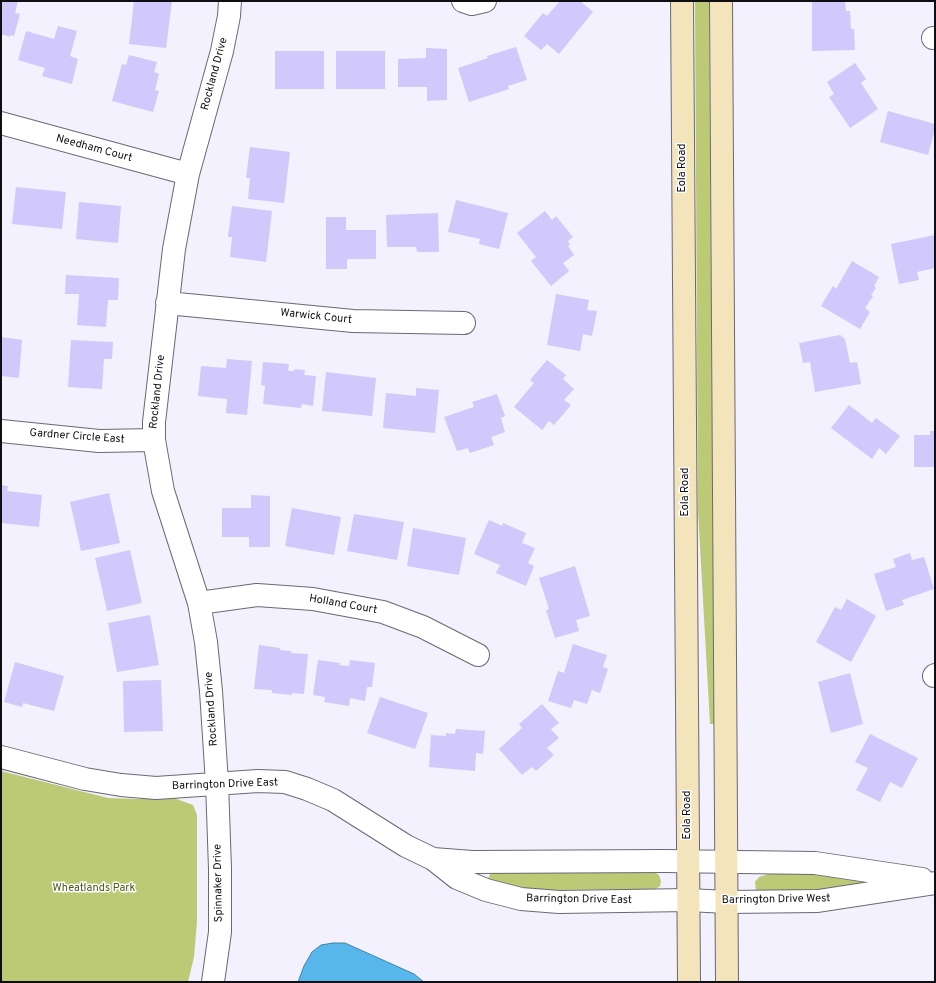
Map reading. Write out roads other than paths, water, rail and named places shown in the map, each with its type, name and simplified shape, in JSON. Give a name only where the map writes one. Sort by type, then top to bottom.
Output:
[{"type":"street","name":"Rockland Drive","points":[[216,783],[211,691],[206,642],[199,603],[163,491],[154,440],[154,422],[174,249],[188,174],[222,51],[229,16],[230,1]]},
{"type":"street","points":[[463,1],[472,4],[484,1]]},
{"type":"street","name":"Eola Road","points":[[682,1],[689,982]]},
{"type":"street","points":[[721,1],[727,982]]},
{"type":"street","name":"Needham Court","points":[[1,123],[188,174]]},
{"type":"street","name":"Warwick Court","points":[[167,303],[353,321],[464,323]]},
{"type":"street","name":"Gardner Circle East","points":[[1,431],[98,441],[154,440]]},
{"type":"street","name":"Holland Court","points":[[199,603],[257,595],[313,599],[383,612],[423,627],[478,655]]},
{"type":"street","name":"Barrington Drive East","points":[[1,756],[85,779],[121,785],[156,788],[258,781],[285,782],[308,788],[332,800],[406,846],[433,859],[457,878],[486,890],[521,899],[559,902],[688,900]]},
{"type":"street","name":"Spinnaker Drive","points":[[213,982],[220,932],[220,869],[216,783]]},
{"type":"street","name":"Barrington Drive East","points":[[433,859],[472,862],[688,862]]},
{"type":"street","name":"Barrington Drive West","points":[[688,862],[815,863],[935,882]]},
{"type":"street","name":"Barrington Drive West","points":[[688,900],[727,902],[818,902],[935,882]]},
{"type":"water","points":[[345,943],[414,974],[424,982],[298,982],[304,966],[312,952],[321,945]]},
{"type":"park label","name":"Wheatlands Park","points":[[94,889]]}]
